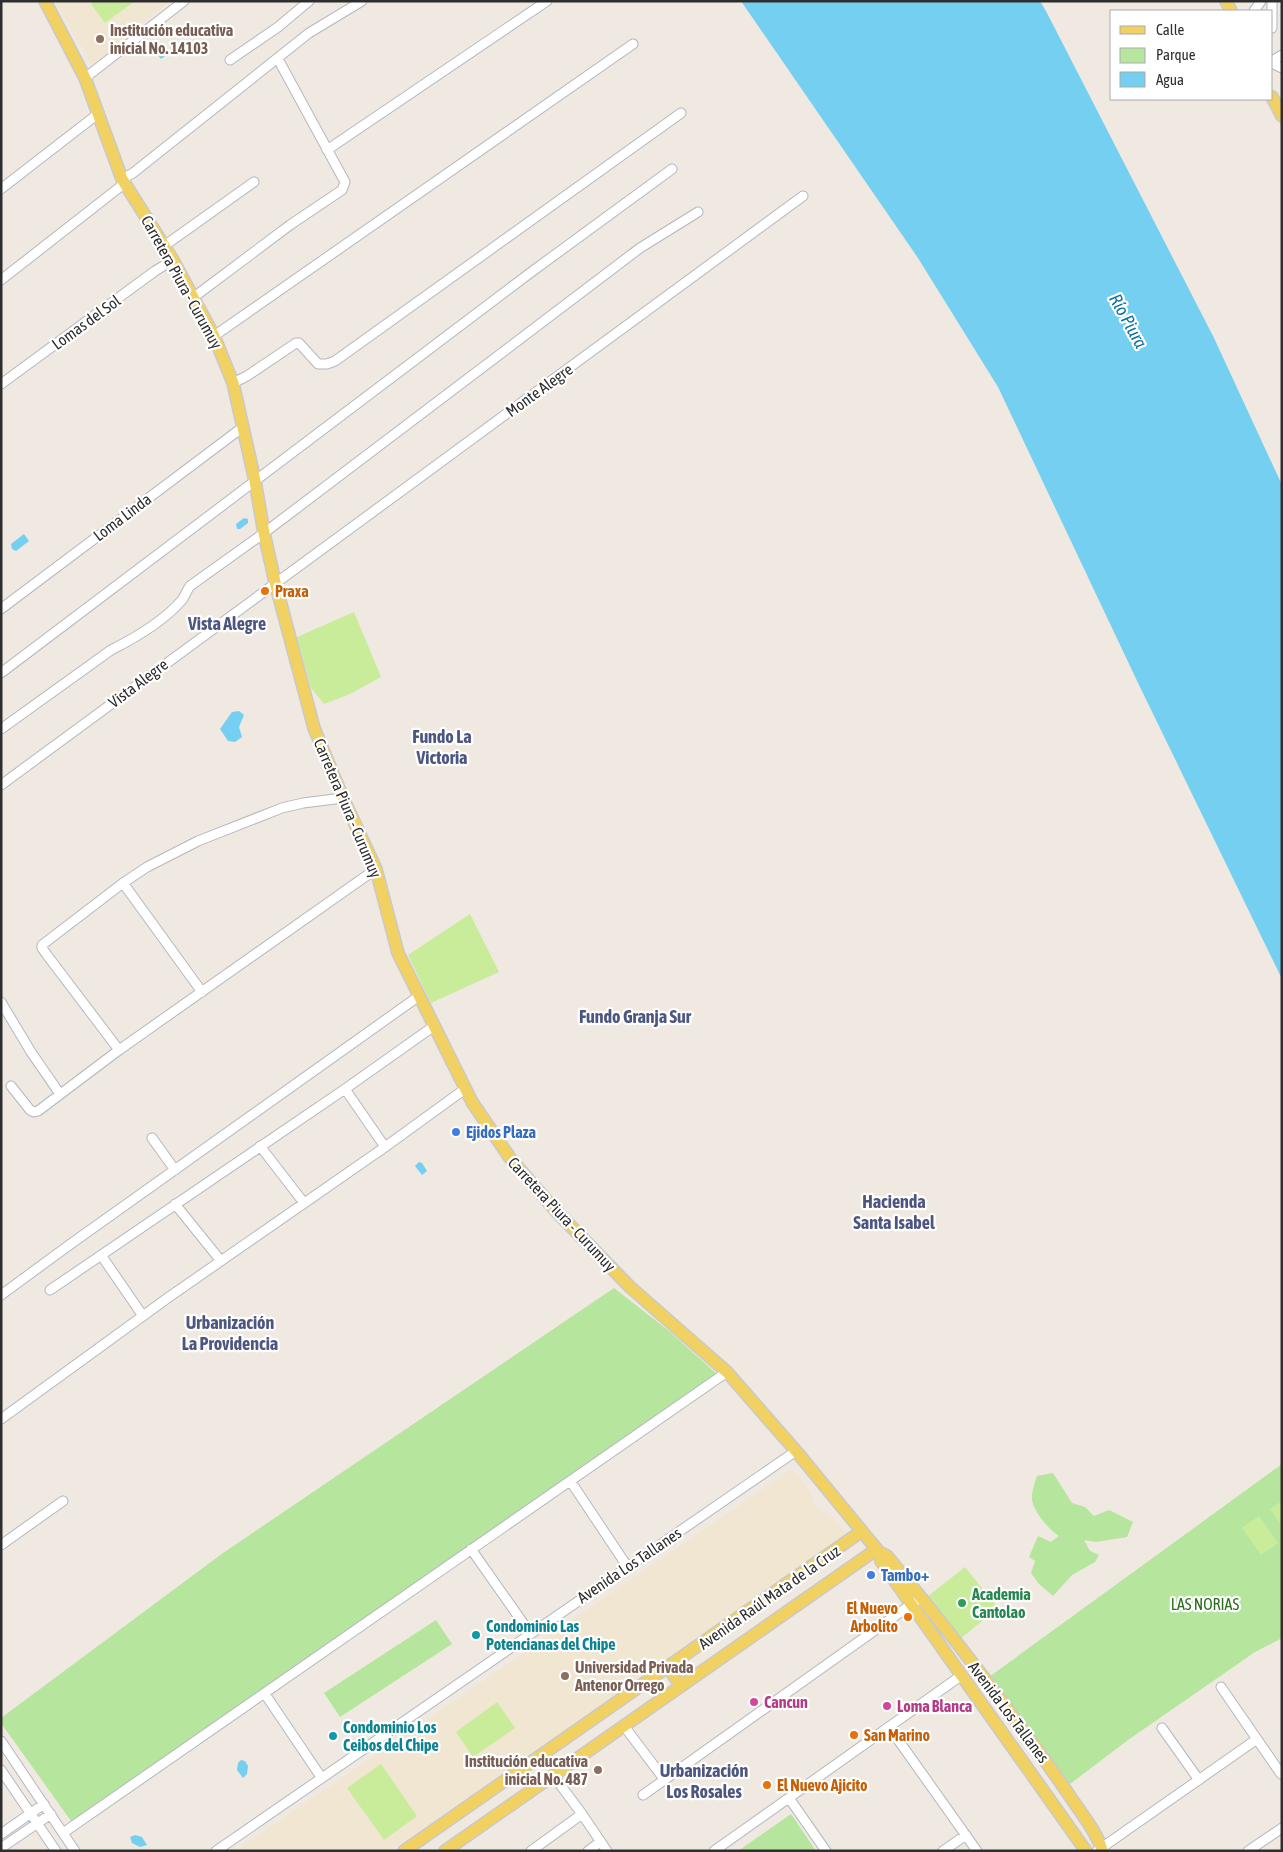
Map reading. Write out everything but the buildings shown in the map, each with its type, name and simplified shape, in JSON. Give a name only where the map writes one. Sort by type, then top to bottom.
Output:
[{"type":"main road","name":"Carretera Piura - Curumuy","points":[[45,1],[85,78],[124,181],[194,297],[214,336],[233,383],[255,480],[274,582],[314,728],[343,798],[376,869],[398,952],[465,1090],[490,1131],[510,1158],[556,1211],[630,1287],[727,1372],[796,1451],[881,1554]]},
{"type":"main road","points":[[1273,99],[1282,116]]},
{"type":"main road","name":"Avenida Raúl Mata de la Cruz","points":[[404,1851],[862,1531]]},
{"type":"main road","name":"Avenida Raúl Mata de la Cruz","points":[[445,1851],[680,1686],[881,1554]]},
{"type":"main road","name":"Avenida Los Tallanes","points":[[881,1554],[921,1597],[975,1666],[1051,1769],[1086,1821],[1100,1850]]},
{"type":"main road","name":"Avenida Los Tallanes","points":[[881,1554],[911,1604],[1086,1851]]},
{"type":"main road","points":[[668,1667],[680,1686]]},
{"type":"street","points":[[85,78],[184,1]]},
{"type":"street","points":[[230,60],[278,28],[309,1]]},
{"type":"street","points":[[1,280],[310,33],[362,1]]},
{"type":"street","points":[[327,150],[547,1]]},
{"type":"street","points":[[214,336],[633,44]]},
{"type":"street","points":[[194,297],[290,225],[342,190],[344,182],[278,59]]},
{"type":"street","points":[[1,189],[99,112]]},
{"type":"street","points":[[233,383],[247,376],[296,343],[299,343],[318,364],[327,364],[335,361],[681,112]]},
{"type":"street","points":[[1,673],[530,273],[672,169]]},
{"type":"street","points":[[164,246],[254,182]]},
{"type":"street","name":"Monte Alegre","points":[[274,582],[571,367],[802,196]]},
{"type":"street","points":[[1,729],[111,650],[130,640],[162,618],[183,599],[190,586],[264,533],[640,248],[698,212]]},
{"type":"street","name":"Lomas del Sol","points":[[1,384],[155,271],[173,260]]},
{"type":"street","name":"Loma Linda","points":[[1,609],[243,427]]},
{"type":"street","name":"Vista Alegre","points":[[1,785],[274,582]]},
{"type":"street","points":[[119,1050],[47,955],[42,944],[122,883],[147,867],[198,841],[282,808],[303,803],[343,798]]},
{"type":"street","points":[[11,1086],[25,1106],[34,1112],[38,1111],[119,1050],[376,869]]},
{"type":"street","points":[[122,883],[202,992]]},
{"type":"street","points":[[1,1295],[419,996]]},
{"type":"street","points":[[1,1002],[31,1052],[60,1094]]},
{"type":"street","points":[[50,1290],[434,1026]]},
{"type":"street","points":[[345,1089],[385,1147]]},
{"type":"street","points":[[1,1419],[143,1316],[465,1090]]},
{"type":"street","points":[[152,1138],[175,1170]]},
{"type":"street","points":[[260,1146],[304,1203]]},
{"type":"street","points":[[175,1204],[221,1261]]},
{"type":"street","points":[[101,1255],[143,1316]]},
{"type":"street","points":[[63,1833],[727,1372]]},
{"type":"street","name":"Avenida Los Tallanes","points":[[216,1851],[796,1451]]},
{"type":"street","points":[[571,1482],[627,1566]]},
{"type":"street","points":[[1,1545],[63,1501]]},
{"type":"street","points":[[472,1549],[530,1633]]},
{"type":"street","points":[[643,1795],[921,1597]]},
{"type":"street","points":[[716,1850],[962,1675]]},
{"type":"street","points":[[1222,1687],[1281,1774]]},
{"type":"street","points":[[265,1694],[321,1777]]},
{"type":"street","points":[[624,1726],[664,1779]]},
{"type":"street","points":[[889,1727],[977,1851]]},
{"type":"street","points":[[1162,1728],[1199,1780]]},
{"type":"street","points":[[1100,1850],[1257,1739]]},
{"type":"street","points":[[1,1741],[75,1851]]},
{"type":"street","points":[[1,1770],[56,1851]]},
{"type":"street","points":[[553,1775],[606,1851]]},
{"type":"street","points":[[789,1798],[826,1851]]},
{"type":"street","points":[[1,1834],[44,1804]]},
{"type":"street","points":[[1,1848],[51,1814]]},
{"type":"street","points":[[531,1851],[582,1814]]},
{"type":"street","points":[[1248,1851],[1282,1828]]},
{"type":"street","points":[[943,1851],[966,1835]]},
{"type":"street","points":[[588,1851],[600,1842]]},
{"type":"shaded area","points":[[55,1],[170,1],[91,66],[82,46],[79,44]]},
{"type":"shaded area","name":"Universidad Privada Antenor Orrego","points":[[792,1469],[811,1492],[814,1504],[818,1509],[832,1517],[846,1534],[390,1851],[235,1851]]},
{"type":"green space","points":[[94,1],[135,1],[105,23],[91,4]]},
{"type":"green space","points":[[354,612],[381,677],[350,694],[324,704],[311,688],[297,637]]},
{"type":"green space","points":[[470,914],[499,972],[431,1003],[408,955]]},
{"type":"green space","points":[[614,1288],[669,1331],[718,1375],[71,1821],[1,1723],[1,1718],[223,1553]]},
{"type":"green space","name":"LAS NORIAS","points":[[1282,1464],[1282,1638],[1255,1652],[1128,1740],[1070,1784],[989,1677]]},
{"type":"green space","points":[[1053,1473],[1072,1503],[1085,1507],[1094,1516],[1109,1510],[1133,1522],[1127,1537],[1096,1542],[1084,1540],[1090,1551],[1099,1555],[1095,1562],[1072,1575],[1053,1596],[1039,1584],[1031,1573],[1035,1561],[1029,1557],[1038,1536],[1051,1542],[1059,1536],[1043,1520],[1033,1505],[1032,1500],[1037,1476]]},
{"type":"green space","points":[[1282,1501],[1282,1526],[1270,1509]]},
{"type":"green space","points":[[1259,1516],[1278,1543],[1261,1555],[1242,1528]]},
{"type":"green space","name":"Academia Cantolao","points":[[965,1567],[998,1608],[960,1639],[927,1597]]},
{"type":"green space","points":[[436,1620],[452,1644],[340,1717],[324,1693]]},
{"type":"green space","points":[[497,1702],[515,1728],[473,1757],[456,1732]]},
{"type":"green space","points":[[381,1764],[417,1816],[384,1840],[347,1788]]},
{"type":"green space","points":[[791,1814],[816,1851],[738,1851]]},
{"type":"water","name":"Río Piura","points":[[741,1],[1040,1],[1047,13],[1214,338],[1282,485],[1282,979],[1139,685],[998,387],[918,258]]},
{"type":"water","points":[[164,45],[170,52],[161,59],[155,51]]},
{"type":"water","points":[[244,518],[248,519],[248,523],[237,529],[236,524]]},
{"type":"water","points":[[24,534],[29,541],[16,551],[12,549],[11,544]]},
{"type":"water","points":[[239,711],[244,715],[239,727],[242,737],[235,742],[228,741],[220,729],[232,712]]},
{"type":"water","points":[[419,1162],[422,1163],[427,1171],[422,1175],[415,1166]]},
{"type":"water","points":[[241,1760],[245,1761],[248,1766],[247,1774],[243,1778],[237,1770],[238,1763]]},
{"type":"water","points":[[135,1835],[142,1837],[147,1845],[140,1847],[132,1843],[130,1837]]},
{"type":"place","name":"Institución educativa inicial No. 14103","points":[[100,39]]},
{"type":"place","name":"Praxa","points":[[265,591]]},
{"type":"place","name":"Ejidos Plaza","points":[[456,1132]]},
{"type":"place","name":"Tambo+","points":[[871,1575]]},
{"type":"place","name":"Academia Cantolao","points":[[962,1603]]},
{"type":"place","name":"El Nuevo Arbolito","points":[[908,1617]]},
{"type":"place","name":"Condominio Las Potencianas del Chipe","points":[[476,1635]]},
{"type":"place","name":"Universidad Privada Antenor Orrego","points":[[565,1676]]},
{"type":"place","name":"Cancun","points":[[754,1702]]},
{"type":"place","name":"Loma Blanca","points":[[887,1706]]},
{"type":"place","name":"San Marino","points":[[854,1735]]},
{"type":"place","name":"Condominio Los Ceibos del Chipe","points":[[333,1736]]},
{"type":"place","name":"Institución educativa inicial No. 487","points":[[598,1770]]},
{"type":"place","name":"El Nuevo Ajicito","points":[[767,1785]]},
{"type":"district","name":"Vista Alegre","points":[[227,624]]},
{"type":"district","name":"Fundo La Victoria","points":[[442,748]]},
{"type":"district","name":"Fundo Granja Sur","points":[[635,1017]]},
{"type":"district","name":"Hacienda Santa Isabel","points":[[894,1212]]},
{"type":"district","name":"Urbanización La Providencia","points":[[230,1334]]},
{"type":"district","name":"Urbanización Los Rosales","points":[[704,1781]]}]
